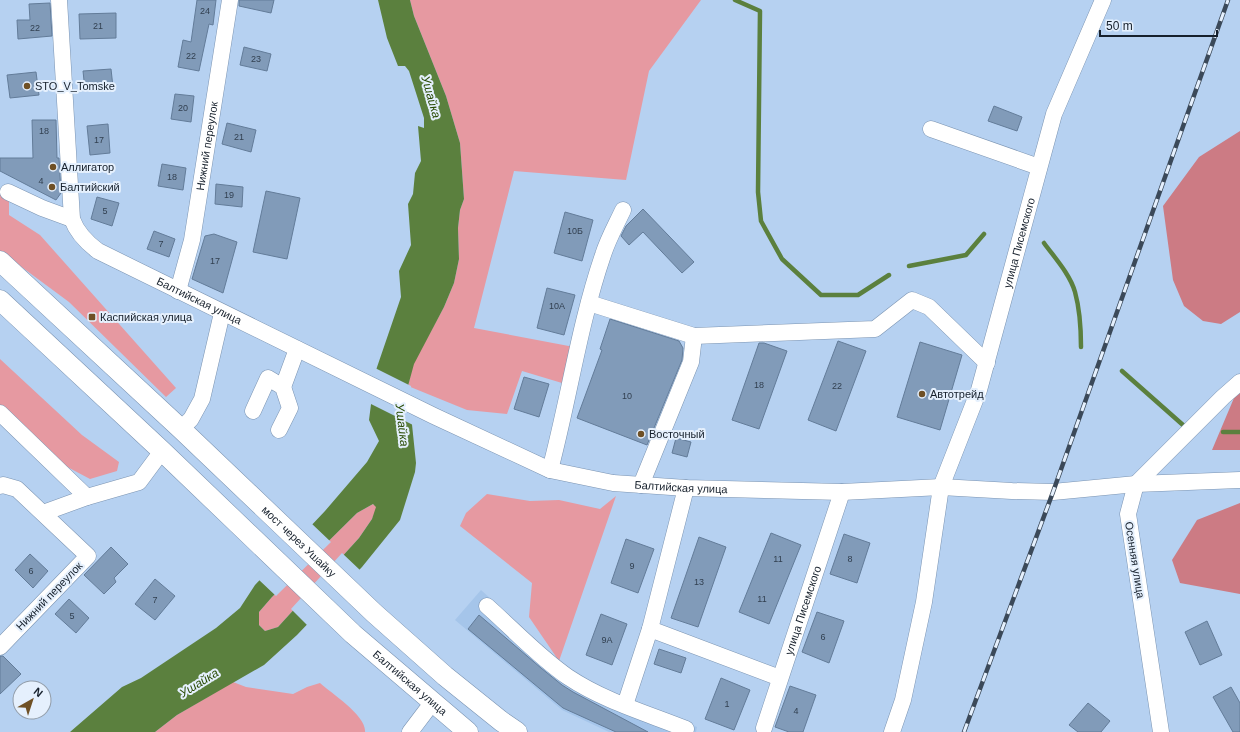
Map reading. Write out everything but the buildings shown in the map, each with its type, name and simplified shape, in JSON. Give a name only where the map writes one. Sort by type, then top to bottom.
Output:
[{"type":"main road","points":[[0,261],[181,429]]},
{"type":"main road","points":[[0,300],[162,451]]},
{"type":"main road","name":"мост через Ушайку","points":[[181,429],[374,612],[445,676],[517,732]]},
{"type":"main road","name":"Балтийская улица","points":[[162,451],[353,634],[432,703],[468,732]]},
{"type":"street","points":[[8,192],[42,208],[72,219],[59,0]]},
{"type":"street","name":"Нижний переулок","points":[[178,291],[192,240],[230,0]]},
{"type":"street","name":"улица Писемского","points":[[892,732],[903,700],[924,602],[941,487],[979,390],[1054,114],[1103,0]]},
{"type":"street","points":[[931,129],[1039,167]]},
{"type":"street","points":[[550,470],[589,302],[603,253],[623,210]]},
{"type":"street","name":"Балтийская улица","points":[[72,219],[82,238],[98,251],[434,416],[550,470],[613,483],[686,488],[842,492],[941,487],[1053,492],[1136,484],[1240,480]]},
{"type":"street","points":[[589,302],[694,336],[875,329],[912,300],[929,307],[987,363]]},
{"type":"street","points":[[181,429],[191,419],[202,399],[222,313]]},
{"type":"street","points":[[641,485],[690,362],[694,336]]},
{"type":"street","points":[[279,430],[290,408],[283,387],[297,349]]},
{"type":"street","points":[[253,411],[268,378],[283,387]]},
{"type":"street","points":[[1136,484],[1240,382]]},
{"type":"street","points":[[0,413],[87,498]]},
{"type":"street","points":[[0,486],[3,485],[17,489],[43,513],[139,482],[162,451]]},
{"type":"street","name":"Осенняя улица","points":[[1136,484],[1128,514],[1161,732]]},
{"type":"street","points":[[625,705],[650,629],[686,488]]},
{"type":"street","name":"улица Писемского","points":[[764,728],[842,492]]},
{"type":"street","name":"Нижний переулок","points":[[0,647],[88,556],[43,513]]},
{"type":"street","points":[[487,606],[568,677],[599,695],[686,729]]},
{"type":"street","points":[[650,629],[780,678]]},
{"type":"street","points":[[410,732],[432,703]]},
{"type":"shaded area","points":[[410,0],[701,0],[649,71],[626,180],[514,171],[474,328],[574,347],[562,383],[522,371],[507,414],[467,410],[408,386],[413,364],[444,307],[454,283],[459,259],[458,228],[460,210],[464,199],[460,143],[446,96],[414,16]]},
{"type":"shaded area","points":[[1240,131],[1240,312],[1221,324],[1203,321],[1184,306],[1173,280],[1163,206],[1199,157]]},
{"type":"shaded area","points":[[0,192],[9,199],[9,215],[40,235],[176,388],[166,397],[69,302],[0,251]]},
{"type":"shaded area","points":[[0,359],[82,435],[119,462],[117,471],[90,479],[58,462],[0,406]]},
{"type":"shaded area","points":[[1240,393],[1240,450],[1212,450],[1234,398]]},
{"type":"shaded area","points":[[487,494],[530,501],[559,500],[600,509],[616,496],[559,661],[529,617],[532,583],[460,526],[466,513]]},
{"type":"shaded area","points":[[1240,503],[1240,594],[1180,583],[1172,560],[1197,520]]},
{"type":"shaded area","points":[[373,504],[377,507],[372,519],[359,538],[278,627],[265,631],[259,625],[259,612],[272,597],[357,513]]},
{"type":"shaded area","points":[[481,590],[559,661],[602,688],[697,727],[696,732],[609,732],[562,710],[455,620]]},
{"type":"shaded area","points":[[233,682],[246,687],[293,694],[307,687],[320,683],[355,712],[364,726],[365,732],[155,732],[177,715]]},
{"type":"water","name":"Ушайка","points":[[378,0],[410,0],[414,16],[446,96],[460,143],[464,199],[460,210],[458,228],[459,259],[454,283],[444,307],[414,364],[408,386],[416,463],[415,472],[400,520],[362,567],[297,635],[264,665],[177,715],[155,732],[70,732],[122,687],[141,678],[216,628],[240,608],[255,585],[325,511],[367,462],[379,441],[369,420],[375,373],[401,297],[399,271],[411,245],[408,204],[413,194],[415,173],[421,161],[418,126],[424,128],[424,118],[409,71],[405,66],[398,66],[387,38]],"holes":[[[373,504],[376,507],[372,519],[359,538],[278,627],[265,631],[259,625],[259,612],[272,597],[357,513]]]},
{"type":"pier","points":[[375,368],[411,386],[413,425],[369,403]]},
{"type":"pier","points":[[311,523],[331,542],[276,596],[258,579]]},
{"type":"pier","points":[[342,553],[361,571],[308,626],[291,609]]},
{"type":"waterway","points":[[735,0],[760,11],[758,192],[761,221],[782,259],[821,295],[858,295],[889,275]]},
{"type":"waterway","points":[[909,266],[966,255],[984,234]]},
{"type":"waterway","points":[[1044,243],[1066,272],[1073,285],[1079,312],[1081,347]]},
{"type":"waterway","points":[[1122,371],[1183,425]]},
{"type":"waterway","points":[[1223,432],[1240,432]]},
{"type":"railway","points":[[964,732],[1053,492],[1228,0]]},
{"type":"place","name":"STO_V_Tomske","points":[[27,86]]},
{"type":"place","name":"Аллигатор","points":[[53,167]]},
{"type":"place","name":"Балтийский","points":[[52,187]]},
{"type":"place","name":"Каспийская улица","points":[[92,317]]},
{"type":"place","name":"Автотрейд","points":[[922,394]]},
{"type":"place","name":"Восточный","points":[[641,434]]}]
